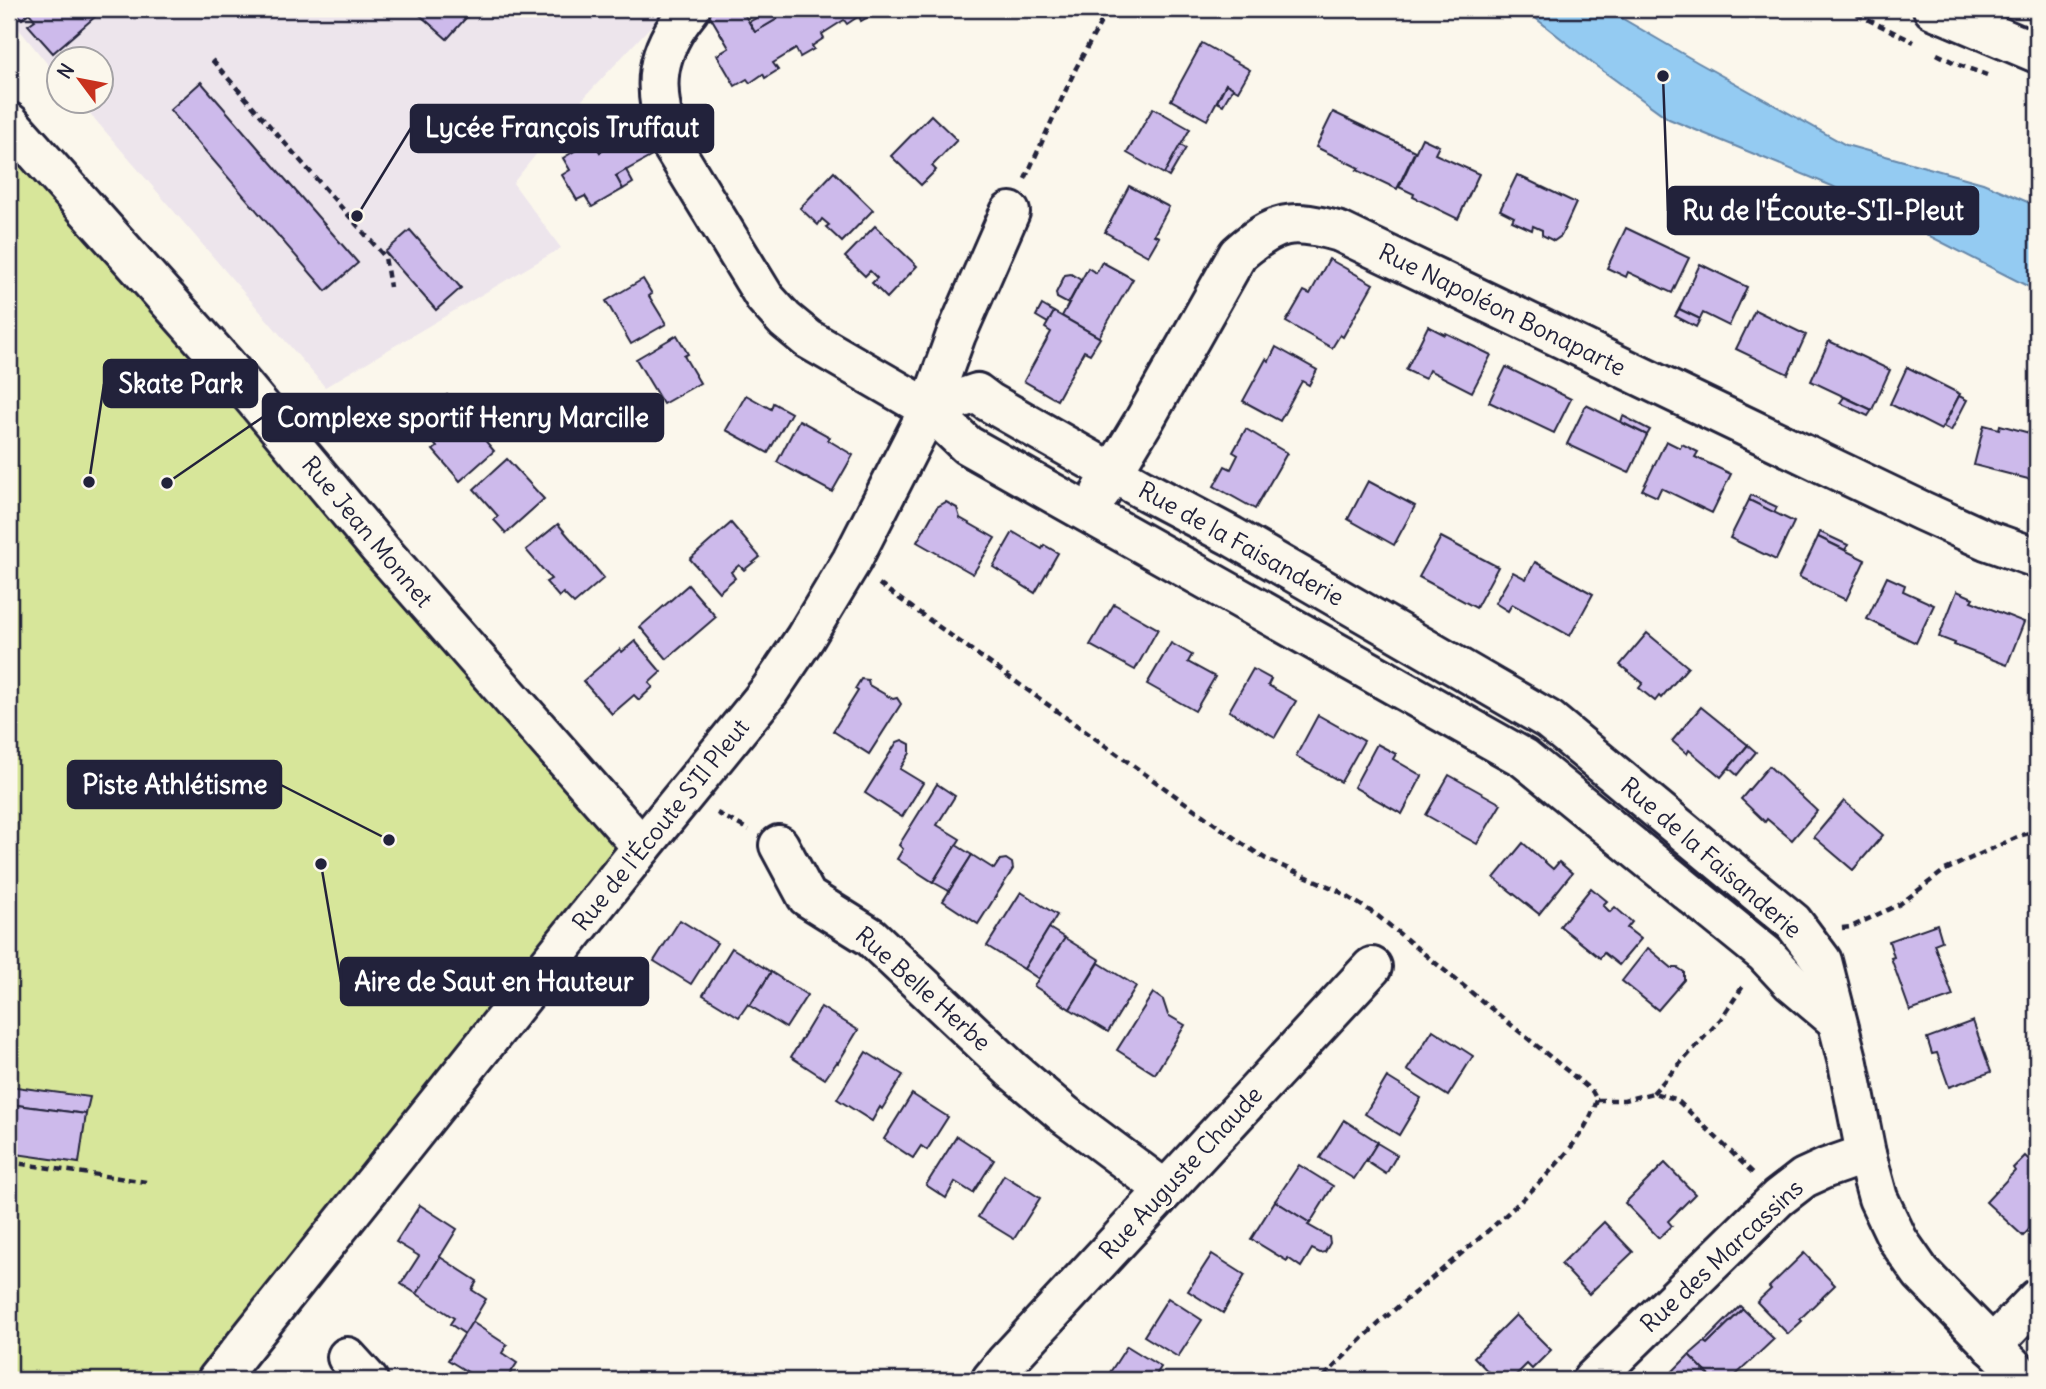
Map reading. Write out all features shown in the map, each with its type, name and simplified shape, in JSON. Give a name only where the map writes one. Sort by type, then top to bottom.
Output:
[{"type":"street","name":"Rue de la Faisanderie","points":[[690,9],[676,26],[663,55],[657,79],[659,109],[668,139],[765,298],[785,320],[808,339],[929,409],[967,444],[1524,758],[1765,954],[1792,983],[1836,1020]]},
{"type":"street","points":[[1933,9],[2037,53]]},
{"type":"street","name":"Rue Jean Monnet","points":[[9,122],[225,364],[380,549],[642,847]]},
{"type":"street","name":"Rue de l'Écoute S'Il Pleut","points":[[217,1380],[642,847],[770,691],[806,638],[852,561],[929,409],[956,335],[1010,212]]},
{"type":"street","name":"Rue Napoléon Bonaparte","points":[[1088,513],[1145,419],[1238,254],[1257,238],[1282,225],[1310,223],[1340,232],[1922,511],[1986,540],[2037,558]]},
{"type":"street","name":"Rue de la Faisanderie","points":[[929,409],[977,393],[1549,720],[1793,922],[1822,961],[1848,1063],[1866,1154],[1878,1198],[1898,1240],[1921,1272],[2026,1380]]},
{"type":"street","points":[[1524,758],[1549,720]]},
{"type":"street","name":"Rue Belle Herbe","points":[[779,845],[807,897],[871,937],[1012,1070],[1065,1115],[1164,1189]]},
{"type":"street","name":"Rue Auguste Chaude","points":[[991,1380],[1164,1189],[1372,967]]},
{"type":"street","name":"Rue des Marcassins","points":[[1592,1380],[1778,1198],[1804,1178],[1866,1154]]},
{"type":"street","points":[[1992,1346],[2037,1299]]},
{"type":"path","points":[[1010,212],[1076,68],[1108,9]]},
{"type":"path","points":[[212,60],[385,257],[390,287]]},
{"type":"path","points":[[852,561],[883,587],[1243,844],[1266,859],[1337,890],[1378,916],[1592,1091],[1597,1100],[1591,1116],[1574,1143],[1546,1177],[1498,1223],[1385,1318],[1321,1380]]},
{"type":"path","points":[[685,796],[779,845]]},
{"type":"path","points":[[1838,929],[1851,927],[1900,904],[1945,870],[2022,835],[2037,831]]},
{"type":"path","points":[[1653,1093],[1721,1019],[1765,954]]},
{"type":"path","points":[[1597,1100],[1624,1100],[1653,1093],[1676,1099],[1778,1198]]},
{"type":"path","points":[[9,1162],[146,1182]]},
{"type":"shaded area","points":[[9,9],[667,9],[566,117],[513,183],[561,248],[325,387],[92,116],[116,116],[116,46],[46,46],[46,62],[9,17]]},
{"type":"green space","points":[[9,118],[642,848],[217,1380],[9,1380]]},
{"type":"water","points":[[1524,9],[1606,9],[1846,145],[1983,183],[2037,206],[2037,291],[1832,186],[1669,119]]},
{"type":"building","points":[[14,9],[104,9],[61,46],[47,46],[28,25],[35,20],[29,13],[22,19]]},
{"type":"building","points":[[413,9],[474,9],[447,39]]},
{"type":"building","points":[[717,9],[741,9],[755,32],[777,19],[771,9],[874,9],[876,12],[861,21],[859,16],[847,24],[844,20],[822,34],[824,38],[812,46],[814,49],[800,57],[796,49],[773,63],[778,70],[765,78],[763,74],[750,83],[747,79],[735,86],[717,55],[729,48],[709,14]]},
{"type":"building","points":[[772,9],[777,19],[755,32],[749,22]]},
{"type":"building","points":[[1202,43],[1250,70],[1238,91],[1226,84],[1207,120],[1171,100]]},
{"type":"building","points":[[201,82],[358,263],[326,291],[170,110]]},
{"type":"building","points":[[1226,84],[1233,88],[1223,105],[1217,102]]},
{"type":"building","points":[[1153,108],[1190,129],[1164,174],[1127,153]]},
{"type":"building","points":[[1333,112],[1415,151],[1397,189],[1316,147]]},
{"type":"building","points":[[931,115],[957,140],[932,166],[936,170],[921,185],[891,156]]},
{"type":"building","points":[[636,130],[652,156],[616,176],[623,189],[592,207],[585,196],[577,200],[562,175],[570,170],[563,158],[593,140],[600,152]]},
{"type":"building","points":[[603,134],[610,146],[600,152],[593,140]]},
{"type":"building","points":[[1422,138],[1439,146],[1435,154],[1479,174],[1458,219],[1413,197],[1414,194],[1399,187]]},
{"type":"building","points":[[1180,145],[1186,148],[1169,177],[1164,174]]},
{"type":"building","points":[[626,170],[633,183],[623,189],[616,176]]},
{"type":"building","points":[[834,172],[873,210],[842,242],[826,227],[829,225],[822,219],[818,225],[800,208]]},
{"type":"building","points":[[1517,175],[1576,203],[1561,236],[1554,241],[1542,235],[1542,230],[1533,226],[1532,230],[1512,221],[1514,217],[1500,210]]},
{"type":"building","points":[[1129,186],[1169,207],[1154,235],[1159,237],[1148,256],[1105,232]]},
{"type":"building","points":[[875,226],[917,266],[887,298],[872,283],[877,278],[870,271],[865,276],[845,257]]},
{"type":"building","points":[[1626,228],[1689,258],[1672,293],[1628,272],[1626,277],[1607,268]]},
{"type":"building","points":[[410,230],[461,288],[436,310],[385,252]]},
{"type":"building","points":[[1329,259],[1373,284],[1343,337],[1340,335],[1332,348],[1286,322],[1304,291],[1310,294]]},
{"type":"building","points":[[1102,262],[1133,279],[1099,337],[1062,316],[1088,268],[1096,273]]},
{"type":"building","points":[[1700,264],[1747,287],[1729,326],[1703,313],[1700,319],[1679,309]]},
{"type":"building","points":[[1071,274],[1081,280],[1068,304],[1057,298],[1056,293],[1065,275]]},
{"type":"building","points":[[643,279],[652,294],[649,296],[666,324],[631,344],[606,301]]},
{"type":"building","points":[[1042,305],[1054,312],[1048,323],[1036,316]]},
{"type":"building","points":[[1679,309],[1700,319],[1696,327],[1675,316]]},
{"type":"building","points":[[1755,310],[1806,335],[1788,374],[1736,349]]},
{"type":"building","points":[[1054,312],[1100,338],[1090,354],[1084,351],[1057,400],[1024,381],[1051,332],[1045,328]]},
{"type":"building","points":[[1428,326],[1491,355],[1472,392],[1429,370],[1425,379],[1406,370]]},
{"type":"building","points":[[677,335],[688,354],[684,356],[700,383],[663,404],[636,359]]},
{"type":"building","points":[[1829,341],[1890,370],[1872,410],[1811,381]]},
{"type":"building","points":[[1276,347],[1317,370],[1309,385],[1302,381],[1280,421],[1243,401],[1266,359],[1269,361]]},
{"type":"building","points":[[1506,367],[1571,399],[1554,433],[1489,402]]},
{"type":"building","points":[[1907,367],[1960,394],[1941,430],[1890,404]]},
{"type":"building","points":[[447,395],[494,451],[460,481],[433,450],[437,447],[416,422]]},
{"type":"building","points":[[746,395],[771,409],[773,403],[791,413],[768,453],[726,430]]},
{"type":"building","points":[[1959,396],[1967,400],[1951,431],[1943,427]]},
{"type":"building","points":[[1844,397],[1872,410],[1868,416],[1840,403]]},
{"type":"building","points":[[1586,405],[1647,435],[1629,473],[1567,444]]},
{"type":"building","points":[[1623,416],[1650,430],[1647,435],[1621,422]]},
{"type":"building","points":[[799,420],[830,437],[828,440],[853,455],[832,492],[777,462]]},
{"type":"building","points":[[1984,425],[1999,429],[2000,425],[2037,435],[2037,459],[2032,480],[1974,465]]},
{"type":"building","points":[[1246,429],[1287,453],[1255,509],[1214,486],[1225,466],[1231,469],[1238,455],[1233,452]]},
{"type":"building","points":[[1666,441],[1680,448],[1682,444],[1698,452],[1695,457],[1731,474],[1712,513],[1661,488],[1657,497],[1642,490]]},
{"type":"building","points":[[507,459],[544,499],[506,533],[494,520],[498,516],[474,489]]},
{"type":"building","points":[[1368,481],[1415,506],[1394,545],[1348,519]]},
{"type":"building","points":[[1751,495],[1777,507],[1774,513],[1749,500]]},
{"type":"building","points":[[1749,500],[1794,522],[1776,560],[1730,538]]},
{"type":"building","points":[[946,502],[957,508],[960,518],[995,538],[973,574],[917,542],[937,507]]},
{"type":"building","points":[[731,523],[760,557],[744,570],[739,565],[731,572],[735,578],[719,592],[690,559]]},
{"type":"building","points":[[558,524],[604,578],[574,604],[563,593],[559,597],[546,582],[551,579],[526,550]]},
{"type":"building","points":[[1013,532],[1042,549],[1044,545],[1058,553],[1035,593],[993,567]]},
{"type":"building","points":[[1820,532],[1848,545],[1845,550],[1818,537]]},
{"type":"building","points":[[1441,537],[1498,567],[1476,608],[1419,577]]},
{"type":"building","points":[[1818,537],[1865,560],[1846,600],[1799,577]]},
{"type":"building","points":[[1535,562],[1593,594],[1570,636],[1512,604],[1508,611],[1495,603],[1513,572],[1526,579]]},
{"type":"building","points":[[1887,577],[1905,585],[1903,591],[1934,605],[1916,643],[1867,619]]},
{"type":"building","points":[[688,585],[716,617],[667,659],[640,627]]},
{"type":"building","points":[[1957,591],[1973,598],[1971,601],[2024,622],[2007,665],[1939,637]]},
{"type":"building","points":[[1114,604],[1158,629],[1135,670],[1090,645]]},
{"type":"building","points":[[1647,633],[1688,667],[1661,698],[1659,696],[1655,701],[1639,688],[1643,683],[1620,665]]},
{"type":"building","points":[[635,641],[661,672],[649,683],[653,687],[639,700],[634,695],[612,714],[583,681],[620,649],[622,652]]},
{"type":"building","points":[[1171,643],[1192,655],[1188,662],[1215,677],[1195,711],[1147,684]]},
{"type":"building","points":[[1253,669],[1271,679],[1268,685],[1296,701],[1275,737],[1229,711]]},
{"type":"building","points":[[861,679],[868,680],[869,685],[893,699],[897,698],[901,704],[869,754],[833,731],[858,691],[855,689]]},
{"type":"building","points":[[1701,707],[1748,745],[1721,777],[1689,750],[1687,754],[1672,741]]},
{"type":"building","points":[[1318,715],[1364,741],[1341,782],[1296,756]]},
{"type":"building","points":[[902,740],[910,744],[910,753],[900,769],[923,783],[902,817],[865,793],[897,742]]},
{"type":"building","points":[[1377,744],[1396,754],[1393,759],[1422,776],[1402,814],[1354,787]]},
{"type":"building","points":[[1748,745],[1756,752],[1737,775],[1729,768]]},
{"type":"building","points":[[1769,766],[1817,811],[1792,840],[1767,819],[1765,822],[1741,799]]},
{"type":"building","points":[[1449,775],[1501,804],[1477,844],[1426,815]]},
{"type":"building","points":[[937,784],[955,796],[937,825],[960,839],[933,882],[897,859],[903,849],[899,845]]},
{"type":"building","points":[[1844,801],[1883,835],[1853,870],[1814,837]]},
{"type":"building","points":[[1523,843],[1553,869],[1559,862],[1572,873],[1539,914],[1494,878]]},
{"type":"building","points":[[956,845],[972,855],[949,891],[933,882]]},
{"type":"building","points":[[972,855],[994,869],[1000,860],[1006,859],[1012,863],[1013,869],[978,924],[943,901]]},
{"type":"building","points":[[1591,888],[1607,901],[1603,905],[1610,912],[1615,907],[1632,922],[1627,928],[1641,939],[1619,965],[1604,953],[1600,958],[1560,926]]},
{"type":"building","points":[[1021,892],[1057,915],[1024,969],[987,946]]},
{"type":"building","points":[[680,920],[717,943],[691,984],[654,961]]},
{"type":"building","points":[[1937,924],[1942,941],[1934,944],[1953,996],[1910,1011],[1891,958],[1894,957],[1889,941]]},
{"type":"building","points":[[1049,928],[1065,938],[1039,979],[1024,969]]},
{"type":"building","points":[[1065,938],[1100,960],[1070,1009],[1034,986]]},
{"type":"building","points":[[732,948],[771,972],[750,1006],[748,1004],[739,1017],[703,995]]},
{"type":"building","points":[[1648,948],[1672,968],[1684,972],[1684,980],[1658,1010],[1622,981]]},
{"type":"building","points":[[1099,963],[1136,986],[1108,1032],[1070,1009]]},
{"type":"building","points":[[771,972],[807,995],[786,1028],[750,1006]]},
{"type":"building","points":[[1153,993],[1163,1000],[1168,1015],[1185,1025],[1155,1074],[1117,1050]]},
{"type":"building","points":[[821,1007],[858,1030],[825,1079],[791,1057]]},
{"type":"building","points":[[1973,1021],[1991,1072],[1949,1087],[1937,1053],[1932,1054],[1927,1038]]},
{"type":"building","points":[[1433,1030],[1473,1056],[1448,1096],[1407,1070]]},
{"type":"building","points":[[866,1052],[903,1075],[872,1121],[837,1099]]},
{"type":"building","points":[[1387,1077],[1421,1098],[1399,1135],[1365,1114]]},
{"type":"building","points":[[9,1086],[90,1097],[86,1114],[9,1104]]},
{"type":"building","points":[[912,1094],[948,1117],[927,1150],[921,1146],[913,1158],[884,1139]]},
{"type":"building","points":[[9,1104],[86,1114],[79,1163],[9,1153]]},
{"type":"building","points":[[1344,1120],[1378,1142],[1354,1179],[1320,1158]]},
{"type":"building","points":[[957,1136],[994,1160],[973,1193],[955,1182],[946,1198],[926,1185]]},
{"type":"building","points":[[1377,1143],[1397,1155],[1386,1174],[1366,1161]]},
{"type":"building","points":[[2025,1156],[2037,1167],[2037,1221],[2023,1236],[1986,1202]]},
{"type":"building","points":[[1665,1163],[1695,1194],[1668,1221],[1672,1226],[1659,1238],[1625,1203]]},
{"type":"building","points":[[1299,1165],[1333,1186],[1310,1223],[1275,1201]]},
{"type":"building","points":[[1004,1175],[1040,1198],[1014,1239],[978,1217]]},
{"type":"building","points":[[1275,1201],[1329,1237],[1330,1243],[1325,1252],[1312,1249],[1301,1267],[1251,1239]]},
{"type":"building","points":[[420,1205],[457,1229],[417,1294],[401,1284],[419,1256],[396,1242]]},
{"type":"building","points":[[1604,1222],[1633,1252],[1589,1294],[1561,1264]]},
{"type":"building","points":[[1804,1253],[1835,1285],[1788,1334],[1757,1302]]},
{"type":"building","points":[[1212,1254],[1245,1275],[1223,1313],[1188,1291]]},
{"type":"building","points":[[440,1257],[477,1281],[472,1290],[486,1299],[465,1334],[450,1324],[454,1318],[417,1294]]},
{"type":"building","points":[[1168,1298],[1202,1320],[1178,1357],[1144,1336]]},
{"type":"building","points":[[1740,1306],[1743,1309],[1707,1344],[1704,1342]]},
{"type":"building","points":[[1743,1309],[1774,1339],[1736,1375],[1740,1380],[1714,1380],[1689,1355],[1704,1342],[1707,1344]]},
{"type":"building","points":[[1516,1315],[1551,1350],[1532,1369],[1527,1364],[1511,1380],[1496,1380],[1474,1357]]},
{"type":"building","points":[[472,1322],[507,1345],[502,1353],[517,1363],[506,1380],[481,1380],[448,1360]]},
{"type":"building","points":[[1127,1346],[1161,1367],[1153,1380],[1105,1380]]},
{"type":"building","points":[[1689,1355],[1714,1380],[1664,1380]]},
{"type":"place","name":"Ru de l'Écoute-S'Il-Pleut","points":[[1663,76]]},
{"type":"place","name":"Lycée François Truffaut","points":[[357,216]]},
{"type":"place","name":"Skate Park","points":[[89,482]]},
{"type":"place","name":"Complexe sportif Henry Marcille","points":[[167,483]]},
{"type":"place","name":"Piste Athlétisme","points":[[389,840]]},
{"type":"place","name":"Aire de Saut en Hauteur","points":[[321,864]]}]
